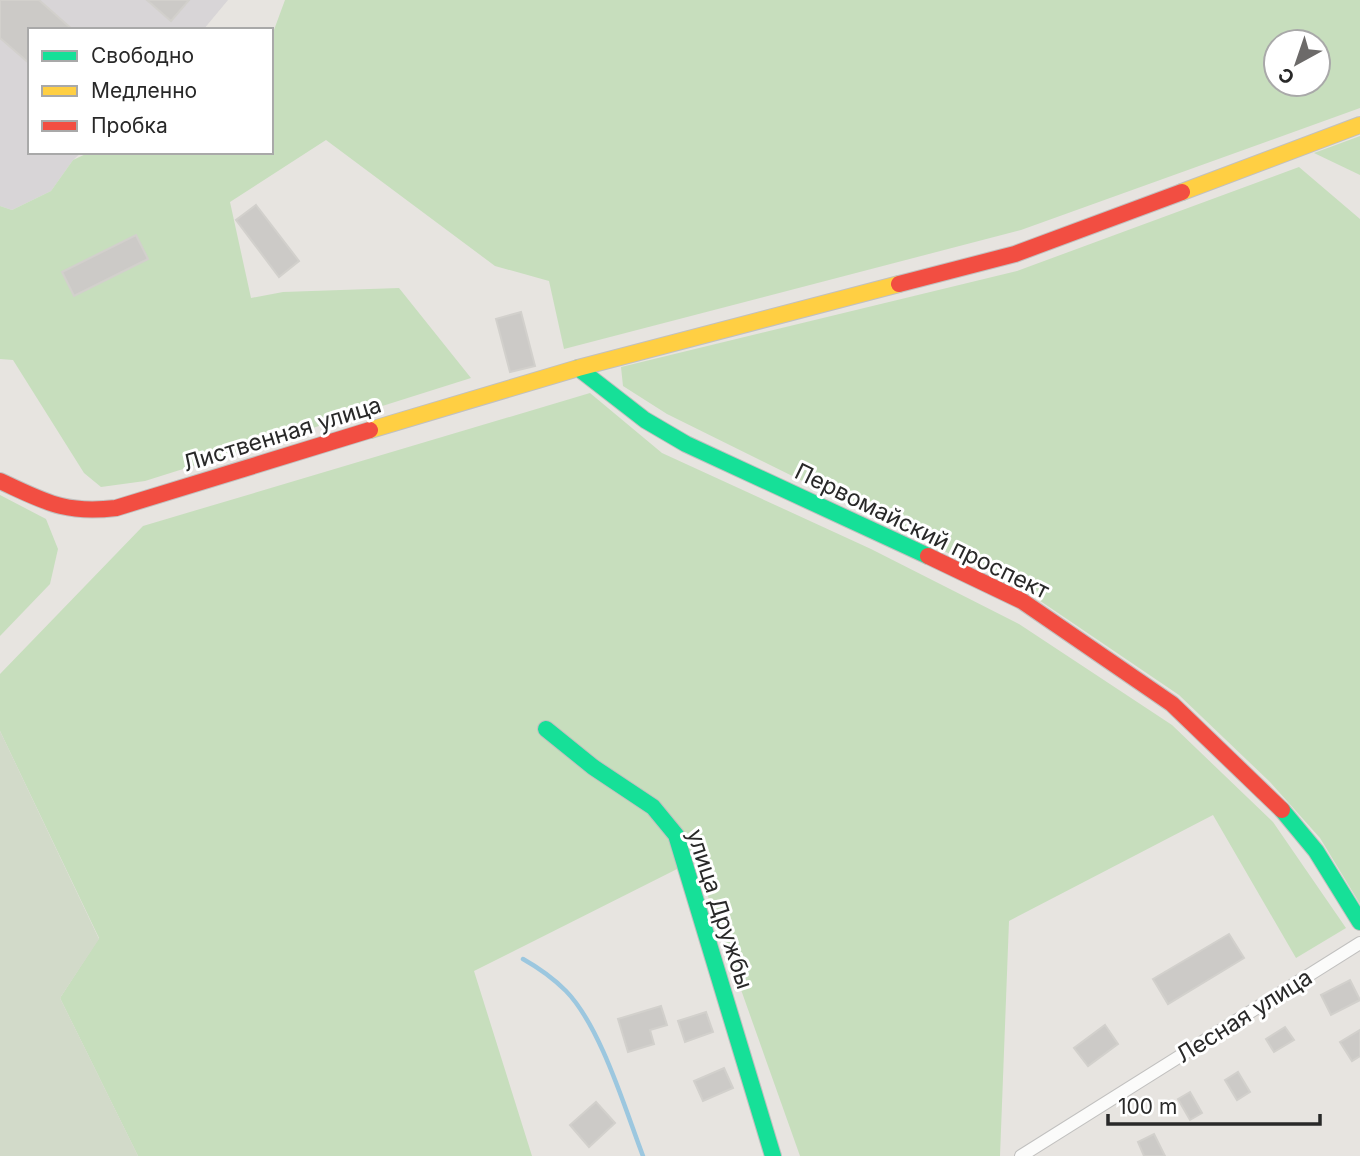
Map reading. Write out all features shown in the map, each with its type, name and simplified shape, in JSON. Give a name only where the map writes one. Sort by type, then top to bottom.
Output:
[{"type":"street","name":"Лиственная улица","points":[[0,481],[57,507],[90,510],[116,508],[578,368],[1015,254],[1360,125]]},
{"type":"street","name":"Первомайский проспект","points":[[578,368],[645,420],[686,444],[888,536],[1022,601],[1172,704],[1279,807],[1316,851],[1360,922]]},
{"type":"street","name":"улица Дружбы","points":[[547,729],[593,768],[653,807],[676,835],[774,1156]]},
{"type":"street","name":"Лесная улица","points":[[1021,1156],[1360,943]]},
{"type":"shaded area","points":[[0,0],[228,0],[205,28],[28,28],[28,154],[80,154],[51,191],[12,210],[0,206]]},
{"type":"green space","points":[[285,0],[1360,0],[1360,108],[1021,230],[564,349],[549,281],[495,266],[326,140],[230,202],[251,298],[283,292],[399,288],[471,378],[145,481],[101,487],[84,473],[13,360],[0,359],[0,206],[12,210],[51,191],[73,160],[86,154],[273,154],[273,33]]},
{"type":"green space","points":[[1360,136],[1360,175],[1314,153]]},
{"type":"green space","points":[[1299,167],[1360,219],[1360,904],[1320,838],[1270,782],[1179,695],[1027,592],[667,414],[623,386],[621,367],[1017,271]]},
{"type":"green space","points":[[590,393],[662,453],[871,549],[1019,624],[1172,725],[1273,822],[1346,928],[1296,958],[1213,815],[1009,921],[1000,1156],[800,1156],[695,860],[474,971],[532,1156],[138,1156],[60,998],[99,938],[0,731],[0,674],[143,526]]},
{"type":"green space","points":[[0,495],[46,519],[58,549],[50,584],[0,636]]},
{"type":"green space","points":[[0,731],[99,939],[60,998],[138,1156],[0,1156]]},
{"type":"building","points":[[0,0],[39,0],[71,28],[28,28],[28,62],[0,38]]},
{"type":"building","points":[[147,0],[189,0],[171,21]]},
{"type":"building","points":[[256,205],[299,261],[279,277],[236,220]]},
{"type":"building","points":[[136,235],[148,259],[74,296],[62,272]]},
{"type":"building","points":[[521,312],[535,366],[510,372],[496,319]]},
{"type":"building","points":[[1229,934],[1244,958],[1168,1004],[1153,979]]},
{"type":"building","points":[[1350,980],[1360,1000],[1331,1015],[1321,995]]},
{"type":"building","points":[[661,1006],[667,1025],[650,1030],[654,1044],[628,1052],[618,1019]]},
{"type":"building","points":[[706,1012],[713,1032],[685,1042],[678,1021]]},
{"type":"building","points":[[1105,1025],[1118,1044],[1088,1066],[1074,1048]]},
{"type":"building","points":[[1285,1027],[1294,1040],[1274,1052],[1266,1039]]},
{"type":"building","points":[[1360,1030],[1360,1056],[1352,1061],[1340,1042]]},
{"type":"building","points":[[724,1068],[733,1088],[703,1101],[694,1081]]},
{"type":"building","points":[[1238,1072],[1250,1092],[1237,1100],[1225,1080]]},
{"type":"building","points":[[1190,1092],[1202,1113],[1190,1120],[1178,1099]]},
{"type":"building","points":[[596,1102],[615,1123],[589,1147],[570,1125]]},
{"type":"building","points":[[1154,1134],[1165,1156],[1144,1156],[1138,1142]]},
{"type":"waterway","points":[[523,959],[546,974],[579,1006],[611,1069],[643,1156]]},
{"type":"traffic: fast","points":[[578,368],[645,420],[686,444],[928,556]]},
{"type":"traffic: fast","points":[[546,729],[593,767],[653,807],[676,835],[773,1156]]},
{"type":"traffic: fast","points":[[1282,810],[1316,851],[1360,922]]},
{"type":"traffic: slow","points":[[1182,192],[1360,125]]},
{"type":"traffic: slow","points":[[370,430],[578,368],[899,284]]},
{"type":"traffic: jam","points":[[899,284],[1015,254],[1182,192]]},
{"type":"traffic: jam","points":[[0,481],[56,505],[82,509],[116,508],[370,430]]},
{"type":"traffic: jam","points":[[928,556],[1022,601],[1172,704],[1282,810]]}]
